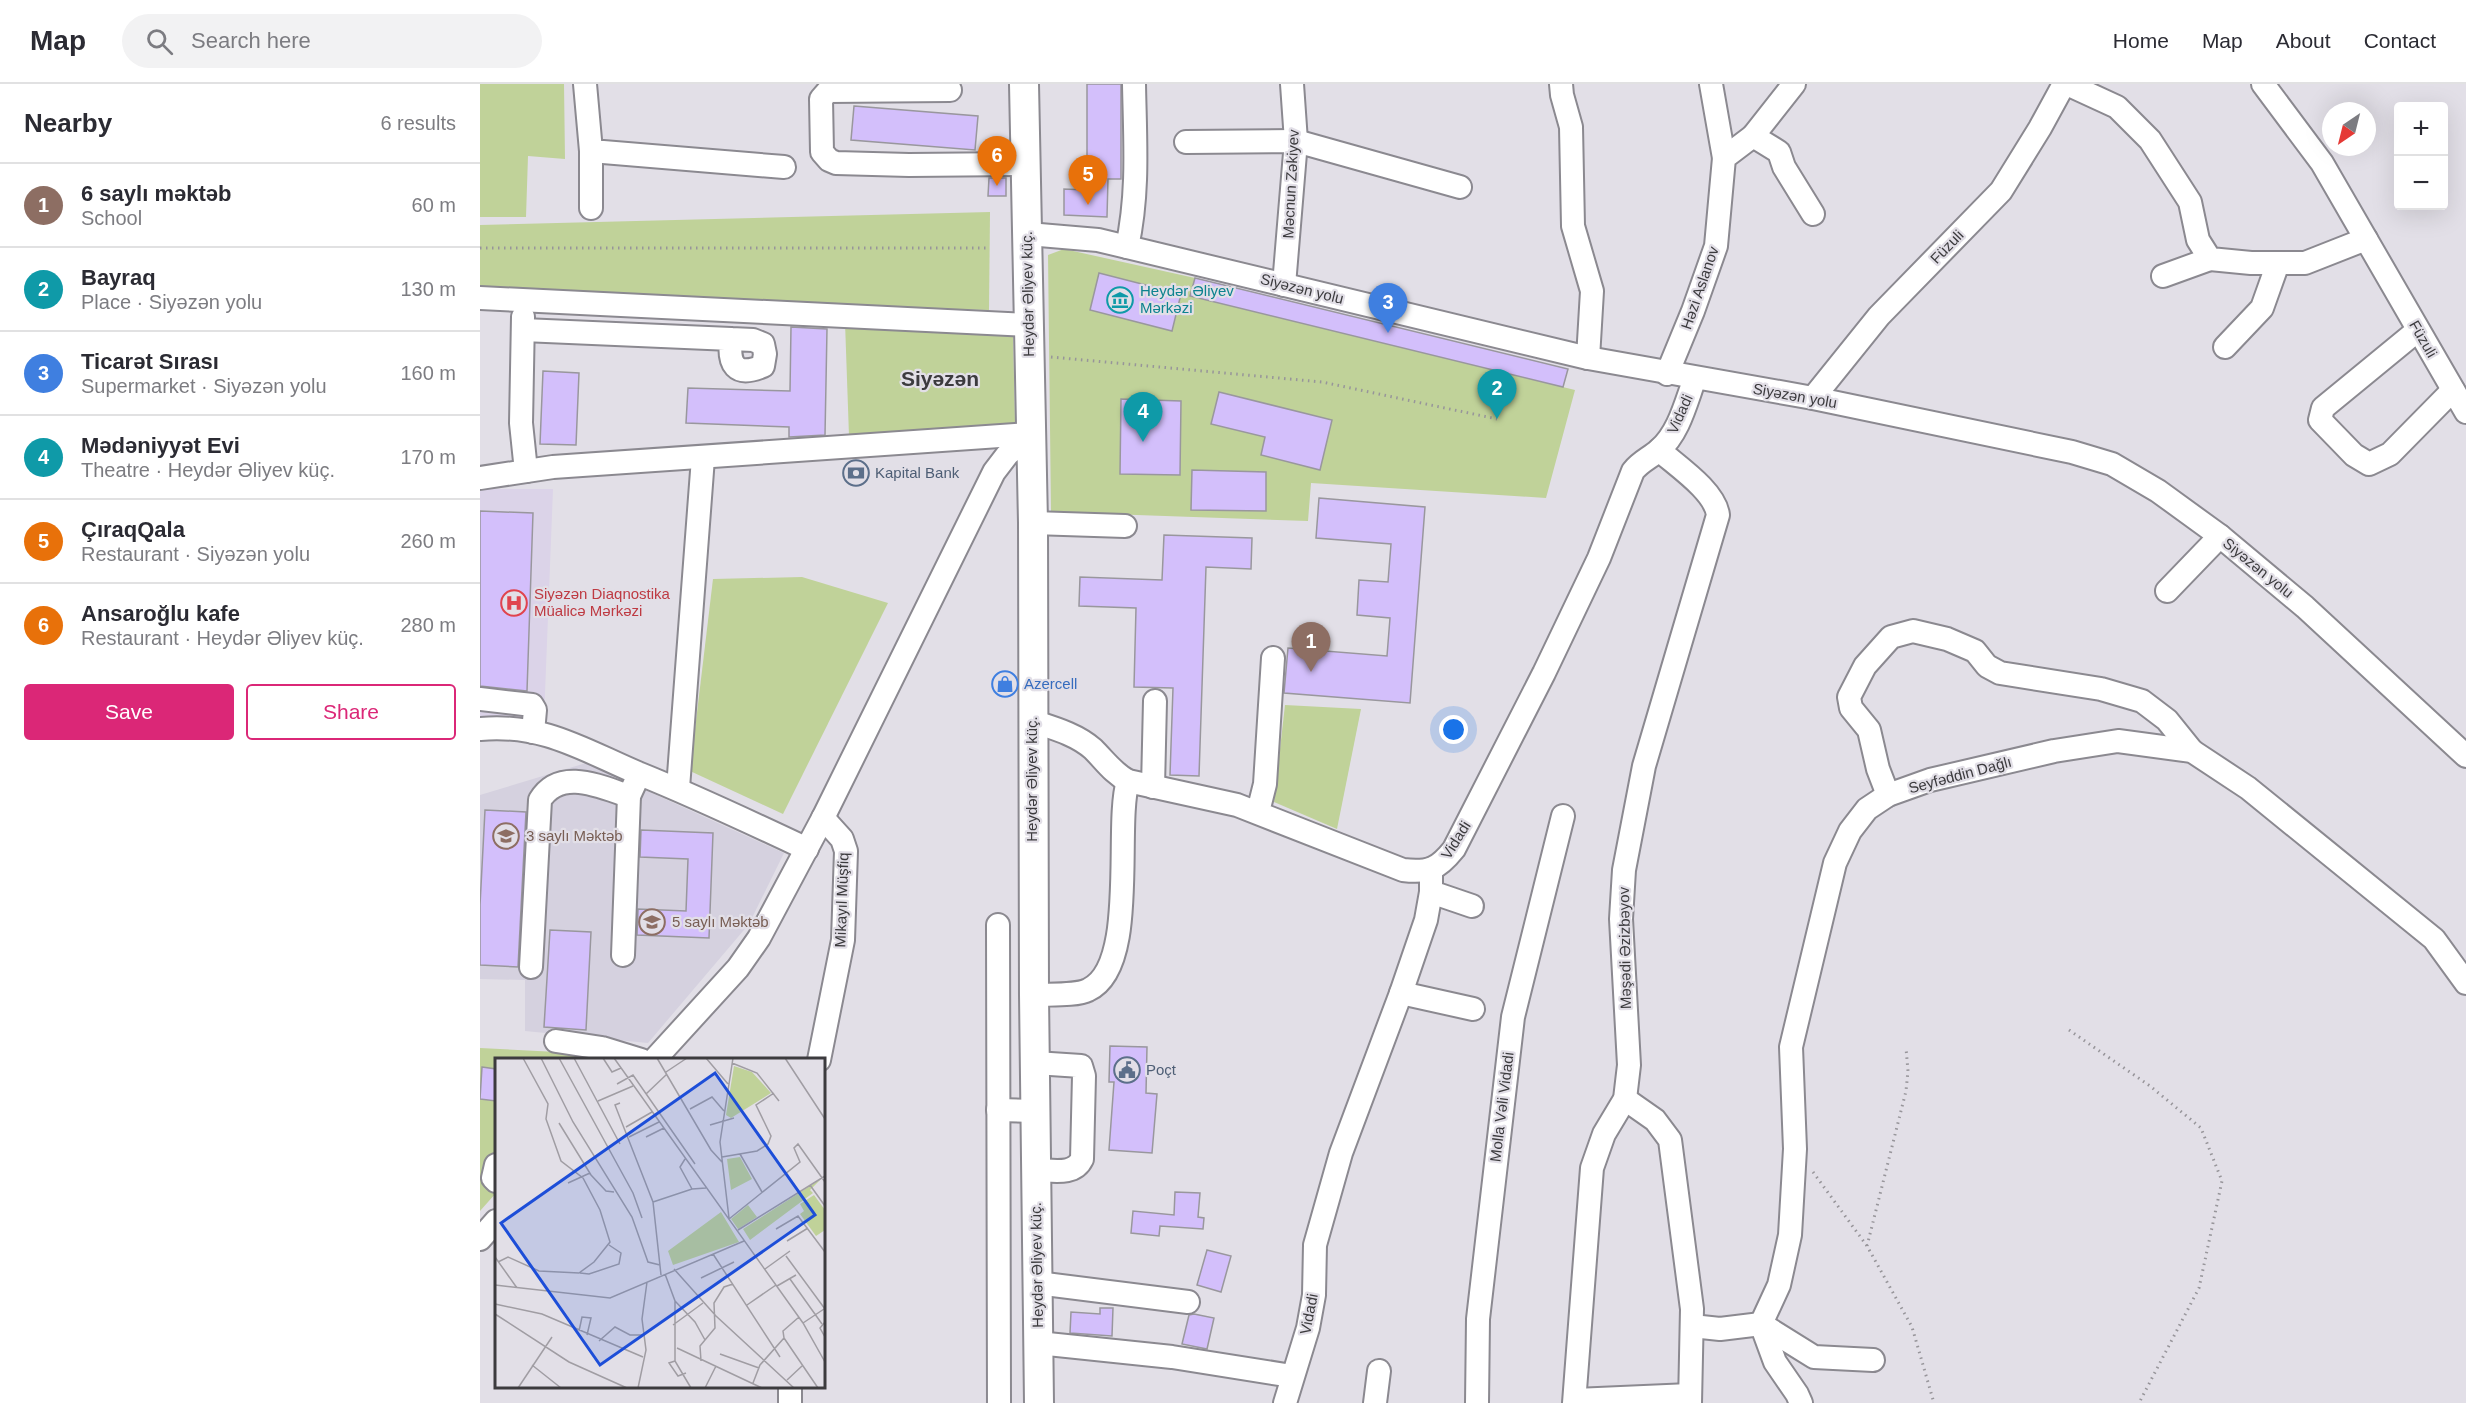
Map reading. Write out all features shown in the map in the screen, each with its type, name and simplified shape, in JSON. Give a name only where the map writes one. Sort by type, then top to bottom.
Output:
[{"type":"main road","name":"Heydər Əliyev küç.","points":[[1024,84],[1033,523],[1035,1170],[1039,1403]]},
{"type":"street","points":[[585,84],[591,151],[591,208]]},
{"type":"street","points":[[1127,247],[1134,219],[1136,191],[1134,84]]},
{"type":"street","name":"Məcnun Zəkiyev","points":[[1284,285],[1296,141],[1292,84]]},
{"type":"street","points":[[1561,84],[1571,127],[1572,226],[1592,291],[1588,358]]},
{"type":"street","name":"Həzi Aslanov","points":[[1667,374],[1716,246],[1724,158],[1711,84]]},
{"type":"street","points":[[1724,158],[1753,136],[1794,84]]},
{"type":"street","points":[[2065,84],[2117,107],[2150,140],[2190,202],[2198,240],[2210,259]]},
{"type":"street","name":"Füzuli","points":[[1813,398],[1879,316],[2001,191],[2065,84]]},
{"type":"street","name":"Füzuli","points":[[2263,84],[2322,163],[2466,412]]},
{"type":"street","points":[[950,90],[828,91],[820,99],[822,152],[825,157],[836,163],[1024,164]]},
{"type":"street","points":[[1753,136],[1779,152],[1784,167],[1813,214]]},
{"type":"street","points":[[1186,142],[1296,141],[1460,188]]},
{"type":"street","points":[[591,151],[784,167]]},
{"type":"street","name":"Siyəzən yolu","points":[[1028,234],[1072,236],[1127,247],[1588,358],[1667,374],[1813,398],[2072,452],[2112,464],[2158,491],[2220,536],[2306,607],[2466,756]]},
{"type":"street","points":[[2163,276],[2210,259],[2305,263],[2366,239]]},
{"type":"street","points":[[2225,347],[2262,308],[2278,263]]},
{"type":"street","points":[[480,298],[1029,326]]},
{"type":"street","points":[[524,300],[520,423],[526,471]]},
{"type":"street","points":[[523,330],[731,339]]},
{"type":"street","points":[[2418,330],[2323,408],[2320,420],[2354,456],[2369,464],[2390,454],[2453,390]]},
{"type":"street","name":"Vidadi","points":[[1285,1403],[1308,1328],[1314,1294],[1315,1245],[1341,1153],[1426,920],[1431,892],[1431,869],[1442,863],[1454,849],[1534,694],[1599,558],[1634,471],[1641,462],[1659,450],[1675,429],[1695,378]]},
{"type":"street","points":[[480,478],[553,467],[1030,434]]},
{"type":"street","points":[[655,1058],[748,955],[823,818],[994,472],[1007,455],[1030,434]]},
{"type":"street","name":"Məşədi Əzizbəyov","points":[[1574,1401],[1592,1168],[1604,1134],[1625,1100],[1629,1065],[1622,919],[1624,870],[1644,766],[1718,515],[1717,505],[1707,493],[1659,450]]},
{"type":"street","points":[[678,788],[703,458]]},
{"type":"street","points":[[1033,523],[1125,526]]},
{"type":"street","points":[[2167,591],[2220,536]]},
{"type":"street","points":[[1888,795],[1878,769],[1869,730],[1851,708],[1849,697],[1865,666],[1891,637],[1912,631],[1947,639],[1975,651],[1987,666],[2000,673],[2101,689],[2142,701],[2167,720],[2192,751]]},
{"type":"street","points":[[1258,812],[1265,784],[1274,658]]},
{"type":"street","points":[[480,699],[532,705],[535,710],[533,732]]},
{"type":"street","points":[[1153,787],[1155,701]]},
{"type":"street","points":[[1032,721],[1078,738],[1116,774],[1128,781],[1237,805],[1403,870],[1419,872],[1431,869]]},
{"type":"street","points":[[480,729],[533,732],[556,736],[638,773],[678,788],[807,849]]},
{"type":"street","name":"Seyfəddin Dağlı","points":[[1761,1324],[1779,1285],[1790,1235],[1795,1149],[1791,1047],[1835,863],[1850,831],[1867,810],[1888,795],[1930,780],[2054,752],[2118,741],[2192,751],[2248,788],[2434,939],[2466,983]]},
{"type":"street","points":[[623,955],[629,796],[638,773]]},
{"type":"street","points":[[531,967],[540,800],[545,791],[567,781],[578,780],[629,796]]},
{"type":"street","points":[[1034,995],[1086,991],[1099,984],[1107,971],[1118,936],[1123,891],[1124,805],[1128,781]]},
{"type":"street","name":"Molla Vəli Vidadi","points":[[1477,1403],[1478,1319],[1513,1017],[1563,816]]},
{"type":"street","name":"Mikayıl Müşfiq","points":[[819,1058],[843,940],[846,851],[842,839],[823,818]]},
{"type":"street","points":[[1431,892],[1472,906]]},
{"type":"street","points":[[998,925],[999,1403]]},
{"type":"street","points":[[1401,993],[1473,1010]]},
{"type":"street","points":[[556,1041],[602,1048],[637,1058]]},
{"type":"street","points":[[1035,1063],[1081,1066],[1084,1076],[1082,1159],[1072,1170],[1035,1170]]},
{"type":"street","points":[[1574,1401],[1690,1399],[1692,1309],[1670,1140],[1655,1120],[1625,1100]]},
{"type":"street","points":[[998,1110],[1035,1110]]},
{"type":"street","points":[[480,1239],[495,1222]]},
{"type":"street","points":[[1037,1283],[1188,1302]]},
{"type":"street","points":[[1692,1326],[1720,1329],[1761,1324],[1814,1357],[1873,1360]]},
{"type":"street","points":[[1761,1324],[1775,1362],[1801,1403]]},
{"type":"street","points":[[1038,1343],[1172,1356],[1292,1376]]},
{"type":"street","points":[[1375,1403],[1379,1371]]},
{"type":"path","points":[[480,248],[990,248]]},
{"type":"path","points":[[1049,356],[1322,382],[1497,419]]},
{"type":"path","points":[[2069,1030],[2150,1086],[2201,1128],[2222,1181],[2199,1288],[2139,1403]]},
{"type":"path","points":[[1867,1246],[1906,1091],[1908,1071],[1906,1048]]},
{"type":"path","points":[[1795,1149],[1867,1246],[1912,1327],[1935,1403]]},
{"type":"shaded area","name":"Siyəzən Diaqnostika Müalicə Mərkəzi","points":[[480,489],[553,489],[544,719],[480,717]]},
{"type":"shaded area","points":[[586,763],[784,853],[749,924],[648,1043],[525,1031],[525,980],[480,979],[480,795]]},
{"type":"green space","points":[[480,84],[564,84],[565,159],[528,156],[526,217],[480,217]]},
{"type":"green space","points":[[990,212],[989,310],[744,305],[480,292],[480,225]]},
{"type":"green space","points":[[1064,249],[1195,278],[1191,296],[1575,390],[1546,498],[1311,483],[1308,521],[1051,512],[1048,255]]},
{"type":"green space","points":[[845,322],[1013,334],[1015,423],[849,436]]},
{"type":"green space","points":[[802,577],[888,603],[783,814],[690,771],[713,579]]},
{"type":"green space","points":[[1285,705],[1361,709],[1337,829],[1274,802]]},
{"type":"green space","points":[[480,1048],[577,1053],[579,1058],[495,1058],[495,1194],[480,1211]]},
{"type":"building","points":[[1087,84],[1121,84],[1121,179],[1108,179],[1107,217],[1064,215],[1064,189],[1087,190]]},
{"type":"building","points":[[854,106],[978,116],[975,150],[851,140]]},
{"type":"building","points":[[989,178],[1006,178],[1006,196],[988,196]]},
{"type":"building","points":[[1099,273],[1181,294],[1172,331],[1090,310]]},
{"type":"building","points":[[1195,278],[1568,369],[1563,387],[1190,296]]},
{"type":"building","points":[[791,327],[827,329],[825,435],[789,437],[789,427],[686,423],[688,388],[790,391]]},
{"type":"building","points":[[543,371],[579,373],[576,445],[540,444]]},
{"type":"building","points":[[1219,392],[1332,420],[1320,470],[1261,455],[1265,437],[1211,424]]},
{"type":"building","points":[[1121,399],[1181,401],[1180,475],[1120,474]]},
{"type":"building","points":[[1192,470],[1266,472],[1266,511],[1191,510]]},
{"type":"building","points":[[1319,498],[1425,507],[1410,703],[1284,693],[1288,648],[1387,656],[1390,618],[1357,615],[1359,580],[1388,582],[1391,544],[1316,538]]},
{"type":"building","points":[[480,511],[533,513],[527,691],[480,686]]},
{"type":"building","points":[[1164,535],[1252,538],[1251,569],[1206,567],[1199,776],[1170,775],[1173,688],[1134,687],[1136,608],[1079,606],[1080,577],[1162,580]]},
{"type":"building","points":[[485,810],[526,812],[518,967],[480,965],[480,905]]},
{"type":"building","points":[[641,830],[713,833],[709,938],[637,935],[638,909],[686,911],[688,859],[640,857]]},
{"type":"building","points":[[550,930],[591,932],[586,1030],[544,1027]]},
{"type":"building","points":[[1110,1046],[1147,1047],[1146,1093],[1157,1094],[1152,1153],[1109,1150],[1114,1082],[1109,1082]]},
{"type":"building","points":[[482,1067],[495,1069],[495,1101],[480,1099]]},
{"type":"building","points":[[1175,1192],[1200,1193],[1198,1217],[1204,1218],[1203,1229],[1160,1226],[1159,1236],[1131,1233],[1133,1211],[1174,1215]]},
{"type":"building","points":[[1207,1250],[1231,1256],[1221,1292],[1197,1285]]},
{"type":"building","points":[[1100,1308],[1113,1308],[1112,1336],[1070,1333],[1071,1312],[1100,1314]]},
{"type":"building","points":[[1189,1315],[1214,1318],[1207,1349],[1182,1344]]},
{"type":"place","name":"Ansaroğlu kafe","points":[[997,186]]},
{"type":"place","name":"ÇıraqQala","points":[[1088,205]]},
{"type":"place","name":"Heydər Əliyev Mərkəzi","points":[[1120,300]]},
{"type":"place","name":"Ticarət Sırası","points":[[1388,333]]},
{"type":"place","name":"Bayraq","points":[[1497,419]]},
{"type":"place","name":"Mədəniyyət Evi","points":[[1143,442]]},
{"type":"place","name":"Kapital Bank","points":[[856,473]]},
{"type":"place","name":"Siyəzən Diaqnostika Müalicə Mərkəzi","points":[[514,603]]},
{"type":"place","name":"6 saylı məktəb","points":[[1311,672]]},
{"type":"place","name":"Azercell","points":[[1005,684]]},
{"type":"place","name":"3 saylı Məktəb","points":[[506,836]]},
{"type":"place","name":"5 saylı Məktəb","points":[[652,922]]},
{"type":"place","name":"Poçt","points":[[1127,1070]]},
{"type":"district","name":"Siyəzən","points":[[940,379]]}]
